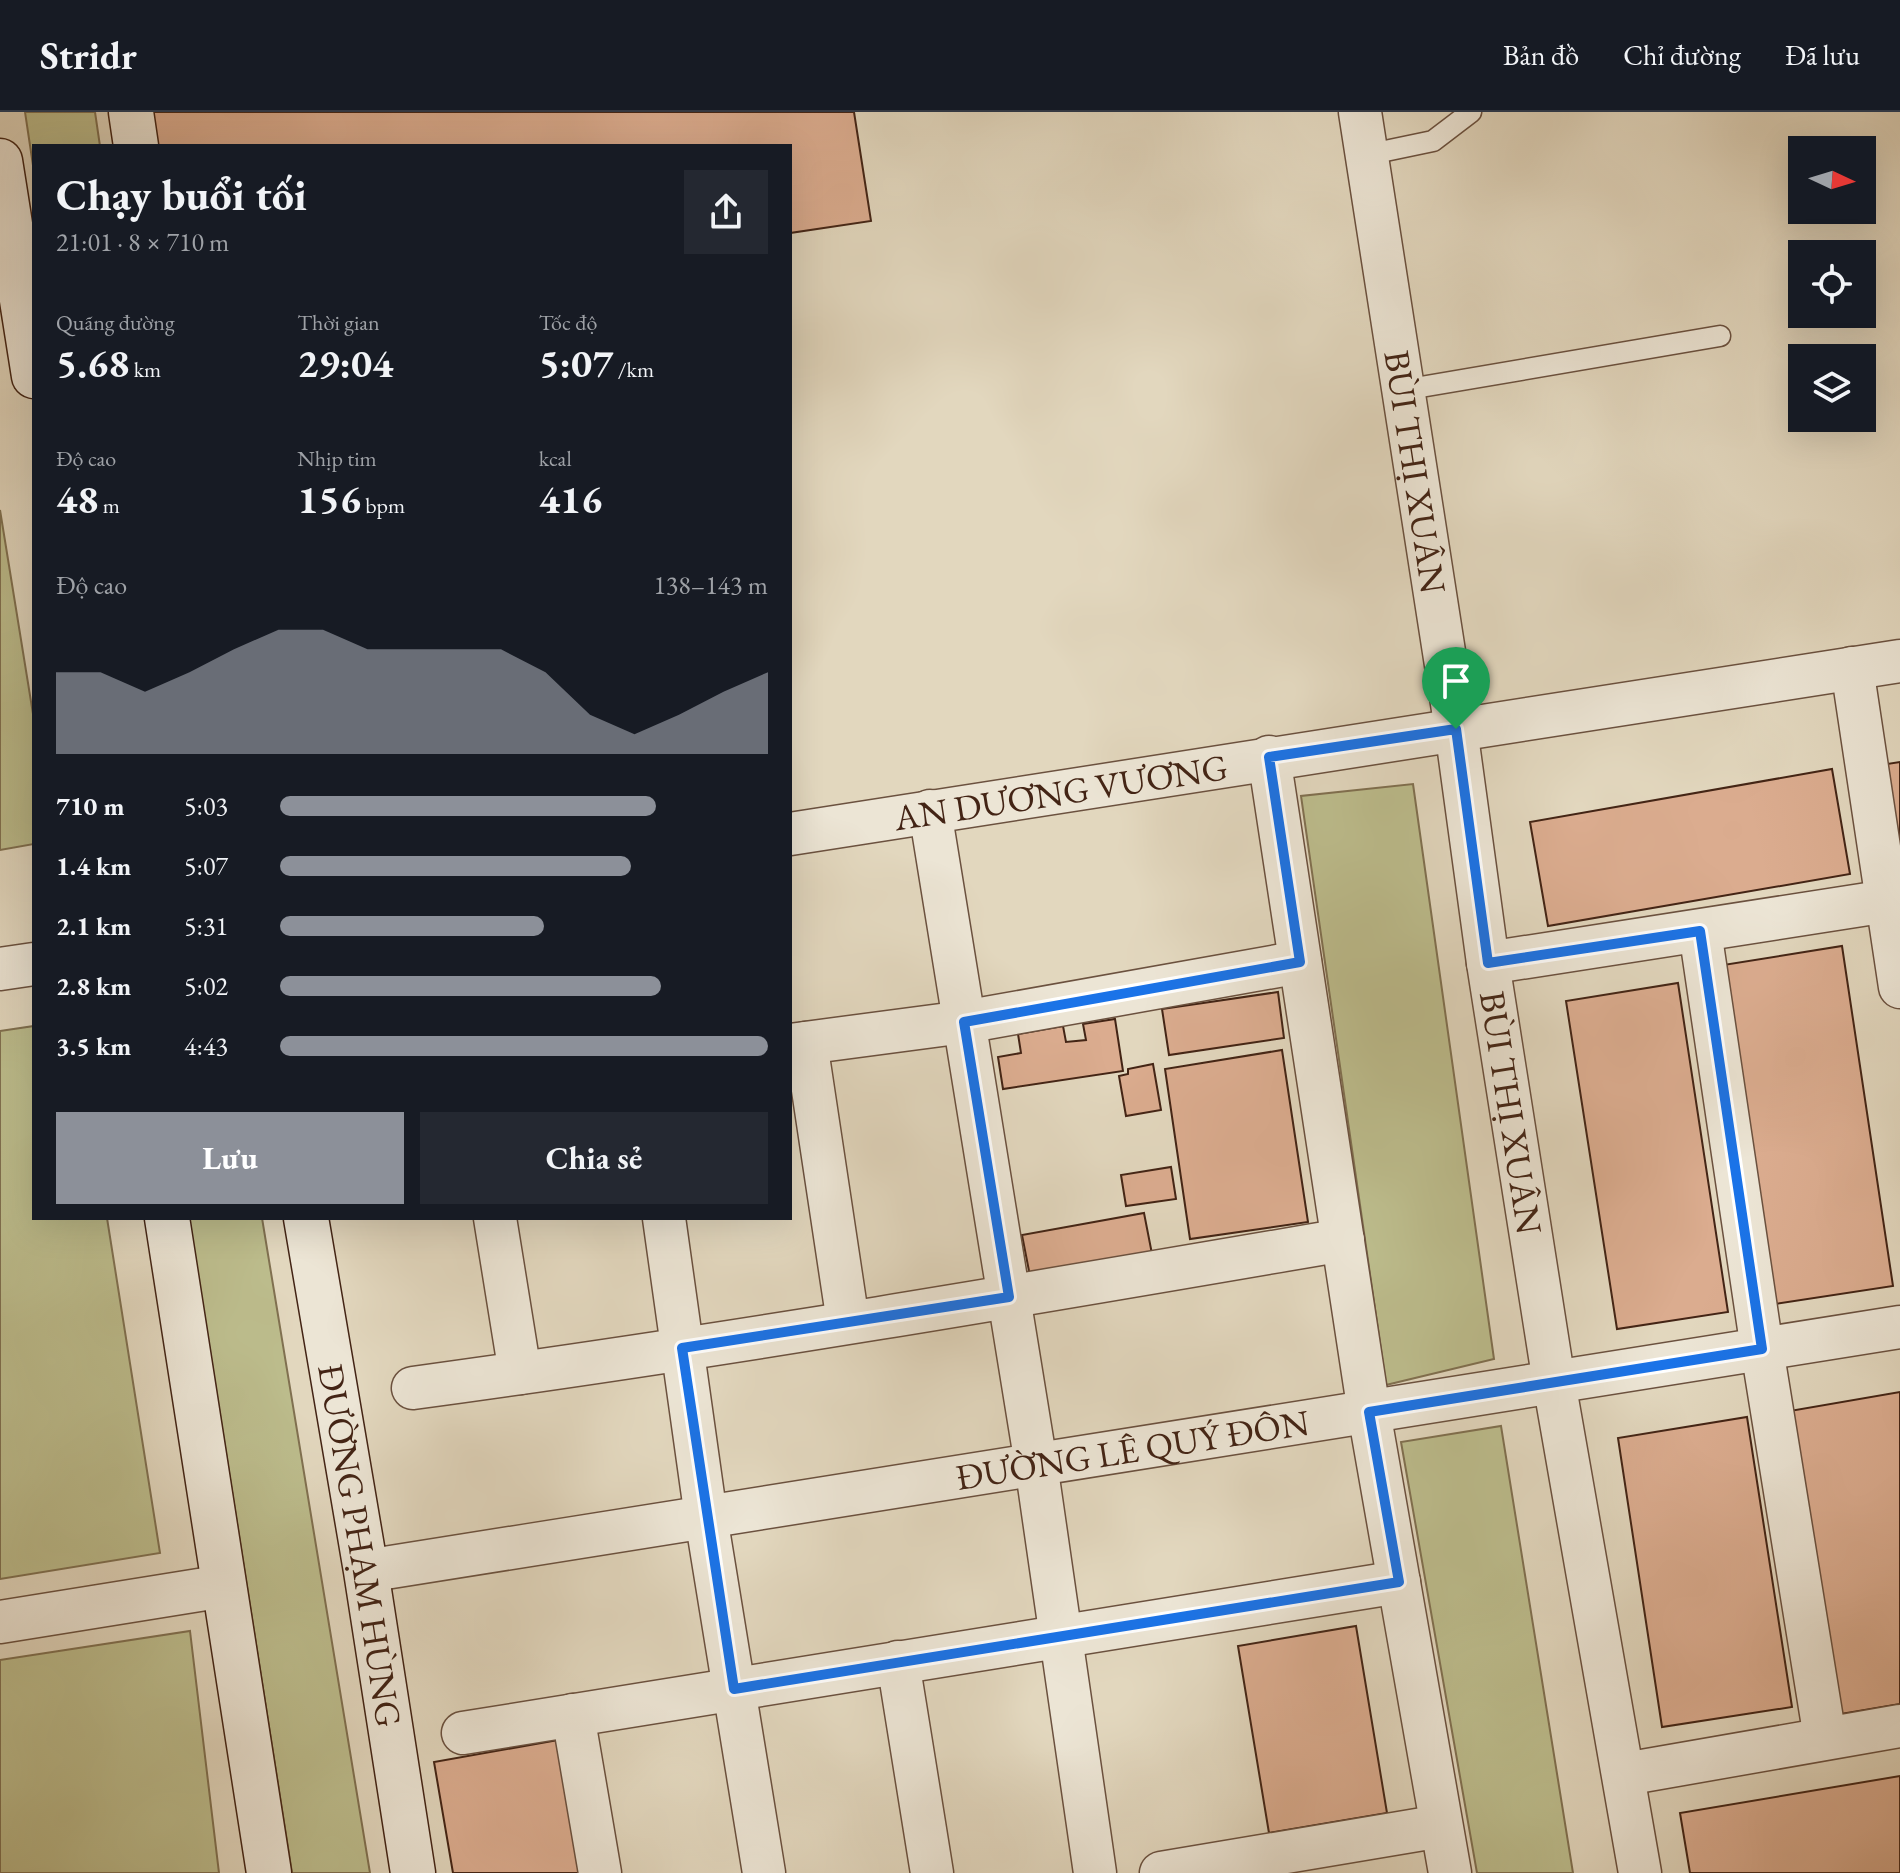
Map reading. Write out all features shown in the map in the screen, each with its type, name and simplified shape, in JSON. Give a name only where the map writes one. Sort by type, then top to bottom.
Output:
[{"type":"street","points":[[131,112],[136,144]]},
{"type":"street","name":"BÙI THỊ XUÂN","points":[[1360,112],[1554,1382],[1640,1873]]},
{"type":"street","points":[[0,161],[32,363]]},
{"type":"street","name":"AN DƯƠNG VƯƠNG","points":[[792,834],[1900,661]]},
{"type":"street","points":[[1852,668],[1893,900],[1900,987]]},
{"type":"street","points":[[1269,757],[1369,1412],[1450,1873]]},
{"type":"street","points":[[930,811],[1036,1464],[1095,1873]]},
{"type":"street","points":[[1488,963],[1893,900]]},
{"type":"street","points":[[1700,931],[1762,1349],[1825,1738]]},
{"type":"street","points":[[848,1322],[798,1044],[964,1022],[1300,962]]},
{"type":"street","points":[[0,969],[32,964]]},
{"type":"street","points":[[167,1220],[269,1873]]},
{"type":"street","name":"ĐƯỜNG PHẠM HÙNG","points":[[306,1220],[413,1873]]},
{"type":"street","points":[[495,1220],[520,1373]]},
{"type":"street","points":[[664,1220],[706,1517],[764,1873]]},
{"type":"street","points":[[413,1388],[1009,1297],[1343,1240]]},
{"type":"street","name":"ĐƯỜNG LÊ QUÝ ĐÔN","points":[[366,1571],[1900,1327]]},
{"type":"street","points":[[463,1733],[1399,1582]]},
{"type":"street","points":[[0,1622],[224,1586]]},
{"type":"street","points":[[898,1662],[932,1873]]},
{"type":"street","points":[[573,1715],[600,1873]]},
{"type":"street","points":[[1625,1774],[1900,1726]]},
{"type":"street","points":[[1161,1873],[1441,1826]]},
{"type":"lane","points":[[1366,155],[1433,141],[1471,112]]},
{"type":"lane","points":[[1403,390],[1720,336]]},
{"type":"green space","points":[[25,112],[95,112],[100,144],[32,144],[32,159]]},
{"type":"green space","points":[[0,510],[32,708],[32,844],[0,850]]},
{"type":"green space","points":[[1413,784],[1494,1359],[1386,1385],[1301,796]]},
{"type":"green space","points":[[32,1026],[32,1220],[107,1220],[160,1553],[0,1579],[0,1031]]},
{"type":"green space","points":[[189,1220],[262,1220],[370,1873],[292,1873]]},
{"type":"green space","points":[[1501,1426],[1573,1873],[1477,1873],[1401,1442]]},
{"type":"green space","points":[[190,1631],[219,1873],[0,1873],[0,1660]]},
{"type":"building","points":[[145,112],[854,112],[871,221],[792,233],[792,144],[148,144]]},
{"type":"building","points":[[1900,762],[1900,846],[1887,764]]},
{"type":"building","points":[[1832,769],[1850,874],[1548,926],[1530,822]]},
{"type":"building","points":[[1842,946],[1893,1286],[1768,1305],[1717,966]]},
{"type":"building","points":[[1678,983],[1728,1312],[1617,1329],[1566,1001]]},
{"type":"building","points":[[1278,992],[1284,1038],[1169,1055],[1162,1009]]},
{"type":"building","points":[[1115,1019],[1123,1071],[1003,1089],[998,1057],[1021,1053],[1018,1034],[1063,1026],[1066,1042],[1086,1040],[1083,1024]]},
{"type":"building","points":[[1282,1050],[1308,1222],[1190,1239],[1165,1069]]},
{"type":"building","points":[[1153,1064],[1161,1110],[1126,1116],[1119,1076],[1128,1074],[1128,1069]]},
{"type":"building","points":[[1171,1167],[1176,1199],[1126,1206],[1121,1175]]},
{"type":"building","points":[[1144,1213],[1152,1254],[1030,1276],[1022,1235]]},
{"type":"building","points":[[1900,1392],[1900,1704],[1835,1715],[1784,1412]]},
{"type":"building","points":[[1747,1417],[1792,1707],[1662,1727],[1618,1438]]},
{"type":"building","points":[[1356,1626],[1387,1813],[1269,1833],[1238,1646]]},
{"type":"building","points":[[558,1740],[581,1873],[453,1873],[434,1762]]},
{"type":"building","points":[[1900,1776],[1900,1873],[1690,1873],[1680,1813]]},
{"type":"route","points":[[1456,729],[1488,963],[1700,931],[1762,1349],[1369,1412],[1399,1582],[734,1689],[682,1348],[1009,1297],[964,1022],[1300,962],[1269,757],[1456,729]]}]
